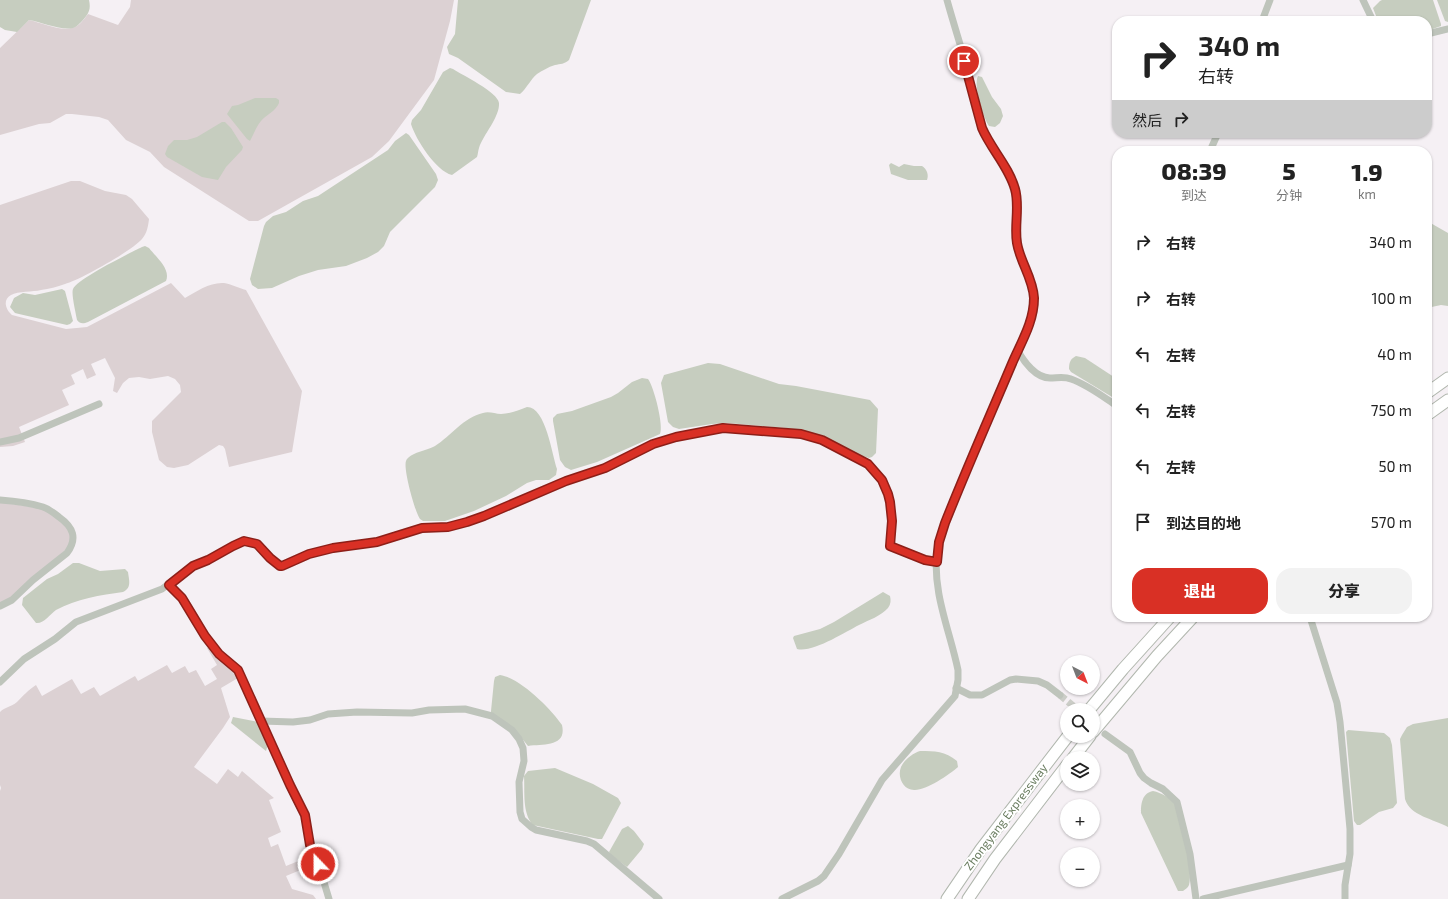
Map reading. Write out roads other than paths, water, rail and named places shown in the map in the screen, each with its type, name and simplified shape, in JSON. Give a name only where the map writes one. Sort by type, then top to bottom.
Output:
[{"type":"highway","points":[[1432,389],[1448,378]]},
{"type":"highway","points":[[1432,411],[1448,400]]},
{"type":"highway","points":[[1095,703],[1165,622]]},
{"type":"highway","points":[[1100,724],[1153,661],[1189,622]]},
{"type":"highway","name":"Zhongyang Expressway","points":[[947,899],[981,849],[1063,743]]},
{"type":"highway","points":[[1078,751],[1085,743]]},
{"type":"highway","name":"Zhongyang Expressway","points":[[968,899],[995,859],[1060,774]]},
{"type":"street","points":[[782,899],[818,881],[824,876],[839,854],[882,780],[955,696],[958,670],[940,598],[937,562],[939,542],[945,523],[1025,335],[1032,315],[1034,296],[1031,280],[1017,244],[1016,190],[982,128],[969,74],[956,36],[947,0]]},
{"type":"street","points":[[1264,16],[1270,0]]},
{"type":"street","points":[[1363,0],[1371,16]]},
{"type":"street","points":[[1432,33],[1448,29]]},
{"type":"street","points":[[1018,351],[1022,359],[1030,368],[1042,376],[1049,378],[1070,378],[1081,383],[1112,403]]},
{"type":"street","points":[[0,442],[19,438],[99,404]]},
{"type":"street","points":[[0,682],[24,659],[55,639],[76,622],[162,589],[193,566],[208,560],[240,542],[248,541],[257,544],[270,558],[282,566],[309,554],[333,548],[377,542],[422,528],[452,526],[484,516],[537,493],[605,468],[653,444],[676,437],[723,428],[801,434],[822,440],[868,464],[882,480],[888,494],[892,521],[890,546],[925,560],[937,562]]},
{"type":"street","points":[[0,500],[35,505],[49,510],[67,522],[74,538],[67,553],[33,580],[12,600],[0,606]]},
{"type":"street","points":[[169,585],[182,598],[205,636],[219,654],[238,670],[305,815],[310,845],[320,869],[329,899]]},
{"type":"street","points":[[1312,622],[1337,703],[1344,758],[1350,829],[1350,854],[1345,899]]},
{"type":"street","points":[[956,688],[970,695],[982,695],[1010,680],[1038,680],[1060,695]]},
{"type":"street","points":[[261,721],[293,722],[310,720],[328,714],[357,712],[412,713],[443,709],[465,709],[492,716],[512,730],[519,739],[523,748],[524,760],[519,782],[520,812],[525,822],[536,830],[587,841],[594,844],[658,899]]},
{"type":"street","points":[[1105,734],[1130,752],[1144,778],[1163,789],[1177,802],[1190,854],[1196,899]]},
{"type":"street","points":[[1203,899],[1348,865]]},
{"type":"tunnel","points":[[1060,695],[1070,703]]}]
